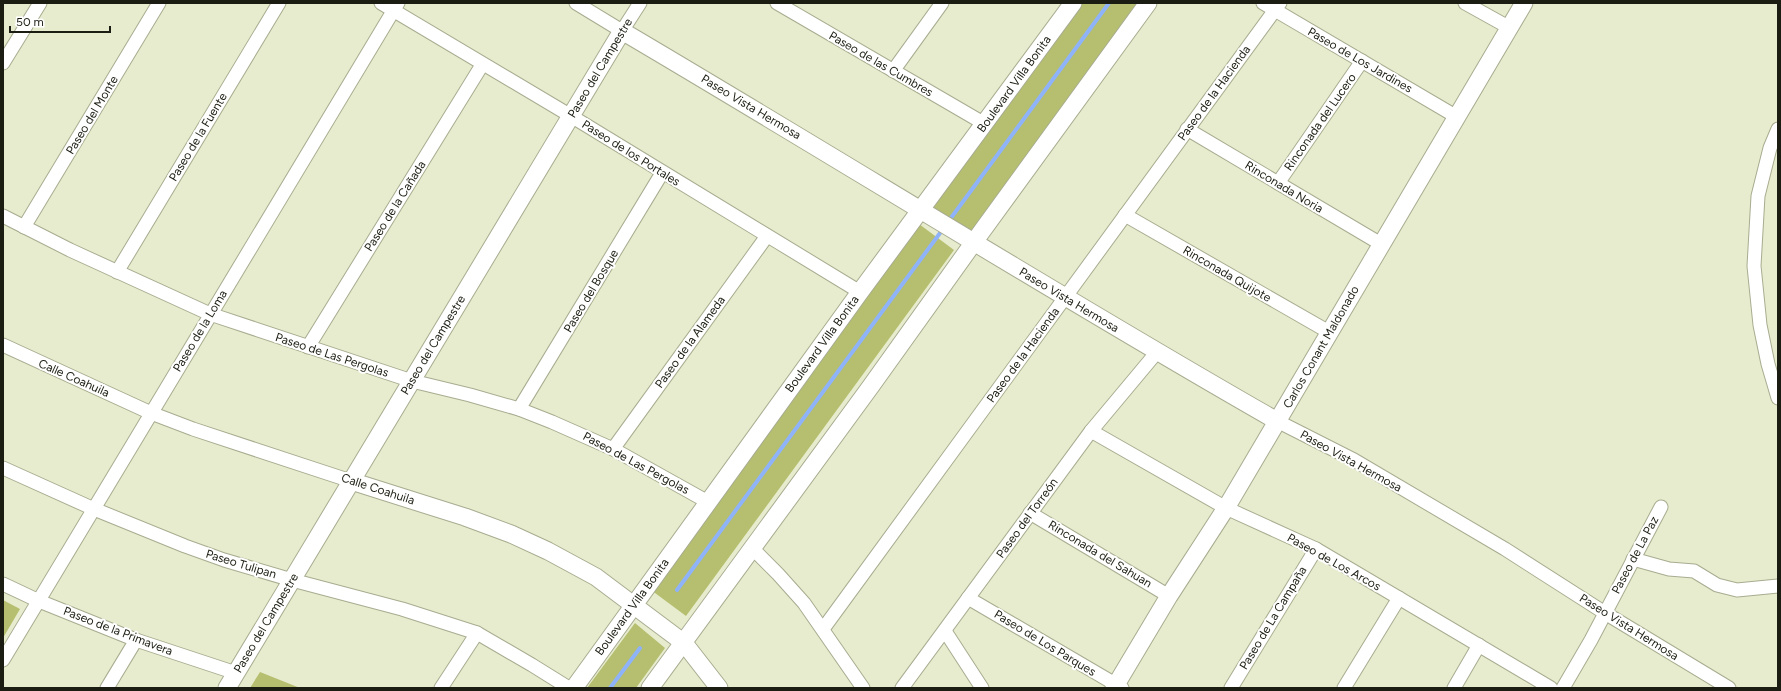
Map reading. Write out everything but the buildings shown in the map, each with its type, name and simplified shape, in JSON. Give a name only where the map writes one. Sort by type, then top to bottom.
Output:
[{"type":"street","points":[[3,64],[40,3]]},
{"type":"street","name":"Paseo del Monte","points":[[24,227],[160,3]]},
{"type":"street","name":"Paseo de la Fuente","points":[[117,272],[279,3]]},
{"type":"street","name":"Paseo de los Portales","points":[[381,3],[396,7],[482,65],[571,116],[662,173],[860,292]]},
{"type":"street","name":"Paseo Vista Hermosa","points":[[576,3],[923,210],[971,241],[1157,352],[1277,421],[1354,460],[1505,549],[1604,613],[1729,688]]},
{"type":"street","name":"Paseo del Campestre","points":[[227,688],[622,30],[640,3]]},
{"type":"street","points":[[893,71],[942,3]]},
{"type":"street","name":"Boulevard Villa Bonita","points":[[574,688],[637,607],[708,502],[860,292],[923,210],[1073,3]]},
{"type":"street","points":[[650,688],[681,640],[753,549],[971,241],[1148,3]]},
{"type":"street","points":[[1465,3],[1510,28]]},
{"type":"street","name":"Carlos Conant Maldonado","points":[[1117,687],[1169,596],[1226,508],[1524,3]]},
{"type":"street","name":"Paseo de las Cumbres","points":[[780,4],[985,124]]},
{"type":"street","name":"Paseo de Los Jardines","points":[[1272,5],[1362,62],[1457,116]]},
{"type":"street","name":"Paseo de la Hacienda","points":[[822,629],[1125,215],[1187,129],[1272,5]]},
{"type":"street","name":"Paseo de la Loma","points":[[3,660],[396,7]]},
{"type":"street","name":"Rinconada del Lucero","points":[[1278,183],[1362,62]]},
{"type":"street","name":"Paseo de la Cañada","points":[[308,347],[482,65]]},
{"type":"street","name":"Rinconada Noria","points":[[1187,129],[1381,244]]},
{"type":"street","points":[[1778,129],[1770,148],[1758,196],[1754,266],[1760,325],[1768,364],[1778,398]]},
{"type":"street","name":"Paseo del Bosque","points":[[519,409],[662,173]]},
{"type":"street","name":"Rinconada Quijote","points":[[1125,215],[1329,332]]},
{"type":"street","name":"Paseo de Las Pergolas","points":[[3,216],[117,272],[210,314],[412,381],[519,409],[566,427],[613,449],[708,502]]},
{"type":"street","name":"Paseo de la Alameda","points":[[613,449],[766,236]]},
{"type":"street","name":"Calle Coahuila","points":[[3,346],[152,412],[193,428],[351,481],[465,517],[511,534],[548,551],[596,577],[681,640],[719,688]]},
{"type":"street","name":"Paseo del Torreón","points":[[902,688],[1091,431],[1157,352]]},
{"type":"street","name":"Paseo de Los Arcos","points":[[1091,431],[1226,508],[1316,549],[1551,688]]},
{"type":"street","name":"Paseo Tulipan","points":[[3,468],[94,509],[192,548],[292,580],[402,609],[477,633],[532,664],[569,688]]},
{"type":"street","name":"Paseo de La Paz","points":[[1563,688],[1661,507]]},
{"type":"street","name":"Rinconada del Sahuan","points":[[1030,513],[1169,596]]},
{"type":"street","points":[[753,549],[799,598],[863,688]]},
{"type":"street","name":"Paseo de La Campaña","points":[[1231,688],[1316,549]]},
{"type":"street","points":[[1633,559],[1669,569],[1694,571],[1717,585],[1737,590],[1778,586]]},
{"type":"street","name":"Paseo de la Primavera","points":[[3,584],[39,601],[136,640],[236,673]]},
{"type":"street","name":"Paseo de Los Parques","points":[[968,598],[1117,687]]},
{"type":"street","points":[[1344,688],[1399,598]]},
{"type":"street","points":[[945,631],[982,688]]},
{"type":"street","points":[[441,688],[477,633]]},
{"type":"street","points":[[107,688],[136,640]]},
{"type":"street","points":[[1454,688],[1480,646]]},
{"type":"green space","points":[[1081,3],[1138,3],[973,230],[965,230],[931,207]]},
{"type":"green space","points":[[919,224],[954,250],[686,616],[651,590]]},
{"type":"green space","points":[[3,600],[20,609],[3,638]]},
{"type":"green space","points":[[635,623],[665,648],[636,688],[587,688]]},
{"type":"green space","points":[[260,672],[300,688],[250,688]]},
{"type":"waterway","points":[[948,222],[1109,3]]},
{"type":"waterway","points":[[677,590],[943,229]]},
{"type":"waterway","points":[[610,688],[640,648]]}]
